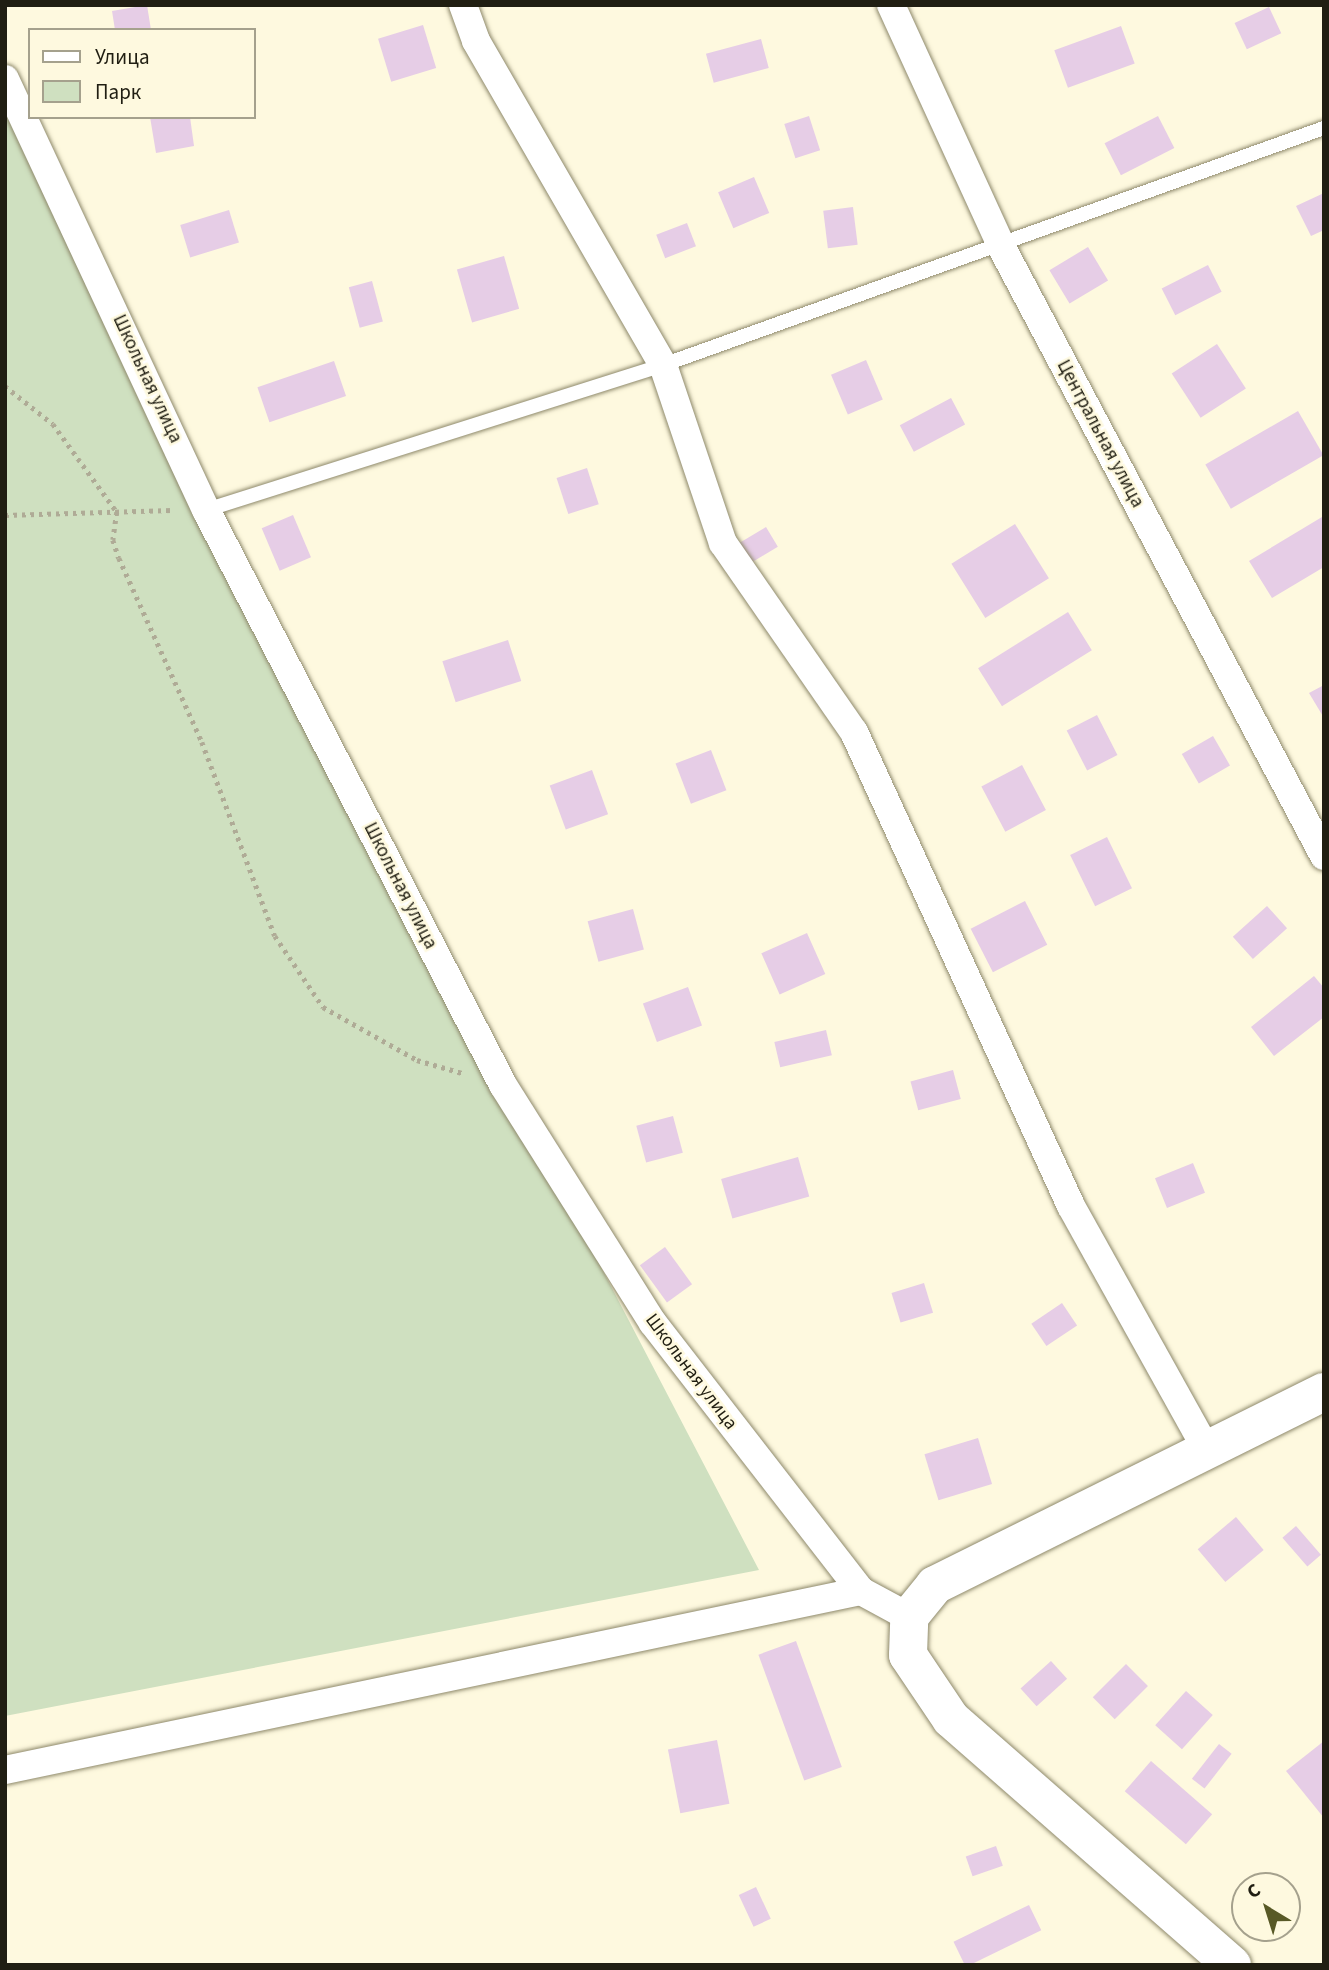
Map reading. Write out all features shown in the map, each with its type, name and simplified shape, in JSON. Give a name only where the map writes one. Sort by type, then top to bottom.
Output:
[{"type":"main road","points":[[1232,1965],[951,1719],[908,1655],[909,1618],[935,1586],[1324,1392]]},
{"type":"street","points":[[463,5],[475,41],[663,365],[723,543],[853,732],[1071,1206],[1207,1450]]},
{"type":"street","name":"Центральная улица","points":[[891,5],[1002,248],[1324,856]]},
{"type":"street","name":"Школьная улица","points":[[5,79],[206,510],[503,1085],[653,1323],[861,1591],[909,1618]]},
{"type":"street","points":[[5,1770],[861,1591]]},
{"type":"lane","points":[[206,510],[663,365],[1002,248],[1324,128]]},
{"type":"path","points":[[5,386],[53,424],[117,512],[113,540],[119,558],[202,742],[282,946],[323,1007],[417,1060],[503,1085]]},
{"type":"path","points":[[5,515],[206,510]]},
{"type":"green space","points":[[5,106],[206,510],[759,1570],[5,1716]]},
{"type":"building","points":[[147,5],[151,28],[115,28],[112,11]]},
{"type":"building","points":[[1269,7],[1281,33],[1247,49],[1235,23]]},
{"type":"building","points":[[423,25],[436,68],[391,82],[378,39]]},
{"type":"building","points":[[1121,26],[1135,64],[1068,88],[1054,50]]},
{"type":"building","points":[[761,39],[769,68],[714,83],[706,54]]},
{"type":"building","points":[[809,116],[820,150],[795,158],[784,124]]},
{"type":"building","points":[[1158,116],[1174,148],[1121,175],[1105,143]]},
{"type":"building","points":[[150,119],[190,119],[194,146],[156,153]]},
{"type":"building","points":[[754,177],[769,213],[733,228],[718,192]]},
{"type":"building","points":[[1324,193],[1324,230],[1311,236],[1296,206]]},
{"type":"building","points":[[853,207],[858,245],[828,248],[823,211]]},
{"type":"building","points":[[229,210],[239,243],[190,257],[180,225]]},
{"type":"building","points":[[687,223],[696,246],[665,258],[656,235]]},
{"type":"building","points":[[1088,247],[1108,280],[1070,304],[1049,270]]},
{"type":"building","points":[[504,256],[519,309],[472,322],[457,270]]},
{"type":"building","points":[[1208,265],[1222,292],[1175,315],[1162,289]]},
{"type":"building","points":[[372,281],[383,322],[360,328],[349,287]]},
{"type":"building","points":[[1217,344],[1246,388],[1201,418],[1172,373]]},
{"type":"building","points":[[866,360],[883,400],[848,414],[831,375]]},
{"type":"building","points":[[334,361],[346,396],[269,422],[257,387]]},
{"type":"building","points":[[951,398],[965,424],[914,452],[900,425]]},
{"type":"building","points":[[1298,411],[1324,455],[1231,509],[1205,464]]},
{"type":"building","points":[[587,468],[599,504],[568,514],[557,478]]},
{"type":"building","points":[[293,515],[311,557],[280,571],[262,528]]},
{"type":"building","points":[[1322,517],[1324,567],[1272,598],[1249,561]]},
{"type":"building","points":[[1015,524],[1049,578],[985,618],[951,564]]},
{"type":"building","points":[[766,527],[778,547],[745,566],[733,547]]},
{"type":"building","points":[[1068,612],[1092,650],[1002,706],[978,668]]},
{"type":"building","points":[[508,640],[521,681],[456,702],[442,661]]},
{"type":"building","points":[[1324,685],[1324,718],[1309,693]]},
{"type":"building","points":[[1097,715],[1117,755],[1087,771],[1067,730]]},
{"type":"building","points":[[1213,736],[1230,765],[1199,783],[1182,754]]},
{"type":"building","points":[[711,750],[726,790],[691,804],[676,764]]},
{"type":"building","points":[[1022,765],[1046,810],[1005,832],[981,787]]},
{"type":"building","points":[[592,770],[608,814],[566,830],[550,785]]},
{"type":"building","points":[[1107,837],[1132,888],[1095,906],[1070,855]]},
{"type":"building","points":[[1025,901],[1047,945],[993,972],[971,929]]},
{"type":"building","points":[[1267,906],[1287,928],[1253,959],[1233,937]]},
{"type":"building","points":[[633,909],[644,950],[598,962],[588,921]]},
{"type":"building","points":[[807,933],[825,974],[780,994],[761,953]]},
{"type":"building","points":[[1314,976],[1324,988],[1324,1017],[1274,1056],[1251,1027]]},
{"type":"building","points":[[688,987],[702,1026],[657,1042],[643,1003]]},
{"type":"building","points":[[826,1030],[832,1055],[780,1067],[774,1042]]},
{"type":"building","points":[[953,1070],[961,1099],[918,1110],[910,1081]]},
{"type":"building","points":[[673,1116],[683,1153],[646,1163],[636,1126]]},
{"type":"building","points":[[798,1157],[809,1196],[732,1218],[721,1179]]},
{"type":"building","points":[[1193,1163],[1205,1193],[1167,1208],[1155,1178]]},
{"type":"building","points":[[665,1247],[692,1284],[667,1302],[640,1265]]},
{"type":"building","points":[[924,1283],[933,1313],[901,1323],[891,1293]]},
{"type":"building","points":[[1062,1303],[1077,1325],[1046,1346],[1031,1324]]},
{"type":"building","points":[[978,1438],[992,1484],[938,1500],[924,1454]]},
{"type":"building","points":[[1236,1517],[1264,1550],[1225,1582],[1198,1549]]},
{"type":"building","points":[[1296,1526],[1321,1555],[1307,1566],[1282,1538]]},
{"type":"building","points":[[796,1641],[842,1767],[804,1781],[758,1655]]},
{"type":"building","points":[[1051,1661],[1067,1679],[1037,1706],[1021,1688]]},
{"type":"building","points":[[1126,1664],[1148,1686],[1115,1719],[1093,1697]]},
{"type":"building","points":[[1186,1691],[1213,1715],[1182,1749],[1155,1725]]},
{"type":"building","points":[[717,1740],[729,1804],[680,1813],[668,1750]]},
{"type":"building","points":[[1324,1741],[1324,1818],[1286,1771]]},
{"type":"building","points":[[1219,1744],[1232,1754],[1205,1789],[1192,1779]]},
{"type":"building","points":[[1151,1761],[1212,1814],[1186,1844],[1125,1791]]},
{"type":"building","points":[[996,1846],[1003,1866],[973,1876],[966,1856]]},
{"type":"building","points":[[756,1887],[771,1919],[754,1927],[739,1895]]},
{"type":"building","points":[[1029,1905],[1041,1930],[970,1965],[965,1965],[954,1942]]}]
